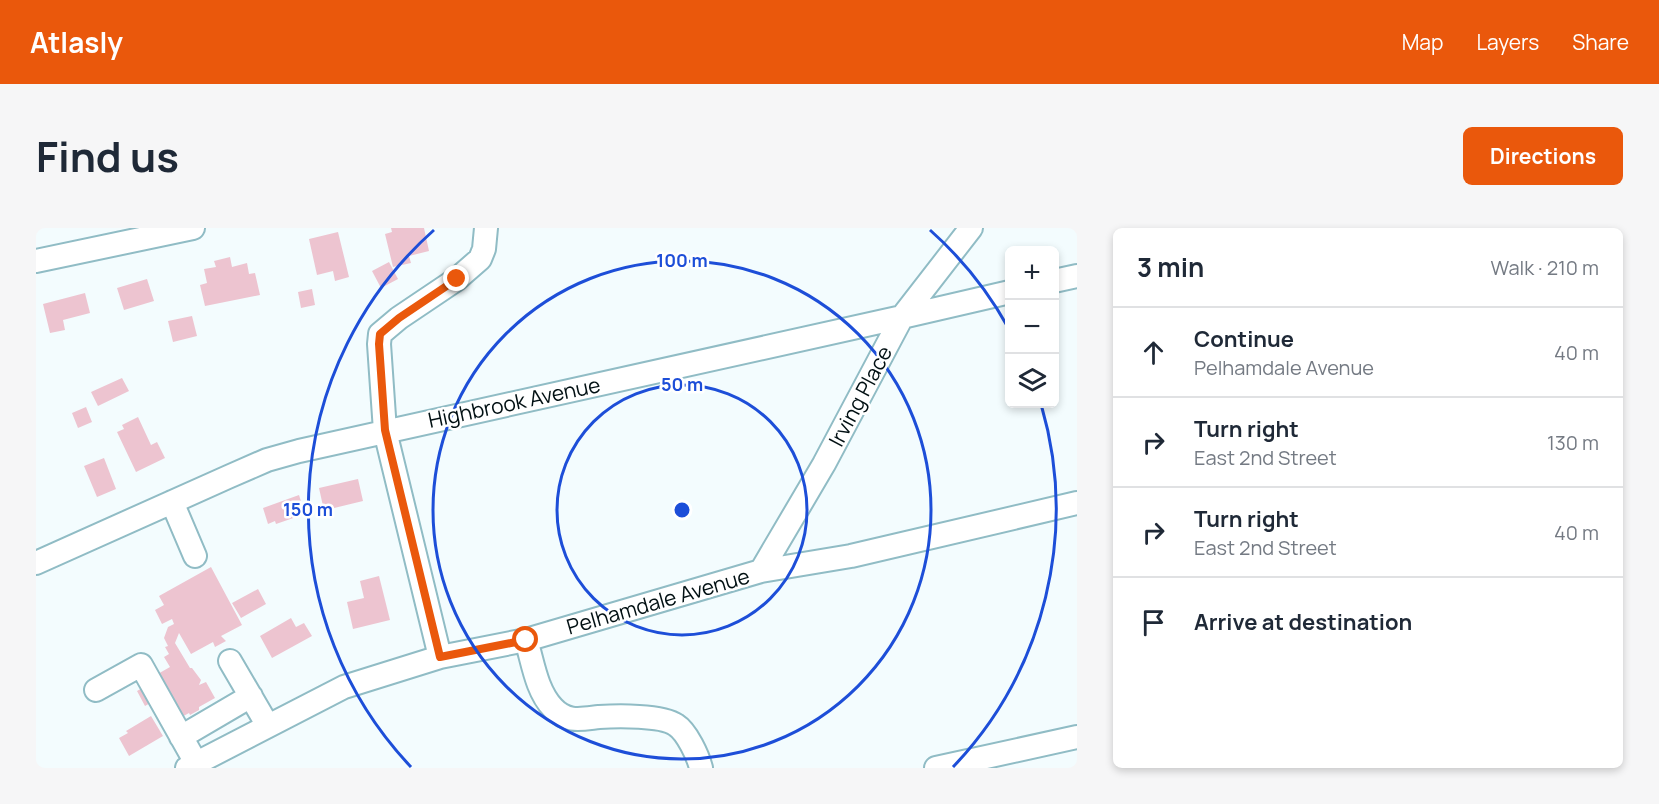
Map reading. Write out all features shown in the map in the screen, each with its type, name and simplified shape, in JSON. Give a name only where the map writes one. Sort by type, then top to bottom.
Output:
[{"type":"street","points":[[36,261],[193,228]]},
{"type":"street","points":[[440,657],[385,430],[380,334],[399,318],[457,279],[480,259],[484,249],[486,228]]},
{"type":"street","name":"Irving Place","points":[[760,571],[824,464],[902,317],[970,228]]},
{"type":"street","points":[[1059,280],[1077,276]]},
{"type":"street","name":"Highbrook Avenue","points":[[36,563],[267,460],[299,451],[1005,293]]},
{"type":"street","points":[[172,502],[195,556]]},
{"type":"street","name":"Pelhamdale Avenue","points":[[191,765],[345,687],[440,657],[526,640],[760,571],[851,556],[1077,503]]},
{"type":"street","points":[[526,640],[542,694],[553,708],[566,718],[611,716],[658,718],[677,725],[688,738],[701,768]]},
{"type":"street","points":[[230,660],[268,726]]},
{"type":"street","points":[[96,690],[141,665],[181,737],[191,765]]},
{"type":"street","points":[[181,737],[251,696]]},
{"type":"street","points":[[936,768],[1077,737]]},
{"type":"building","points":[[391,228],[424,228],[429,251],[409,256],[411,263],[393,267],[385,234],[392,232]]},
{"type":"building","points":[[338,232],[349,277],[335,281],[333,271],[317,275],[309,239]]},
{"type":"building","points":[[230,257],[232,267],[247,263],[249,274],[255,273],[260,295],[205,306],[200,285],[207,283],[204,269],[216,267],[214,261]]},
{"type":"building","points":[[389,262],[398,279],[381,288],[372,271]]},
{"type":"building","points":[[147,279],[154,301],[124,310],[117,288]]},
{"type":"building","points":[[312,289],[315,305],[301,308],[298,292]]},
{"type":"building","points":[[85,293],[90,313],[63,320],[65,330],[50,333],[43,304]]},
{"type":"building","points":[[192,316],[197,336],[173,342],[168,321]]},
{"type":"building","points":[[122,378],[129,391],[98,406],[91,392]]},
{"type":"building","points":[[86,407],[92,422],[78,428],[72,413]]},
{"type":"building","points":[[138,417],[151,445],[157,442],[165,458],[136,472],[117,432],[124,429],[122,425]]},
{"type":"building","points":[[104,458],[116,489],[97,497],[84,466]]},
{"type":"building","points":[[358,479],[363,501],[330,509],[329,505],[323,506],[319,488]]},
{"type":"building","points":[[299,495],[305,514],[276,524],[275,521],[268,524],[263,508]]},
{"type":"building","points":[[211,567],[242,625],[221,636],[226,641],[215,647],[213,642],[191,654],[179,633],[175,643],[190,668],[201,680],[199,685],[206,682],[215,698],[199,707],[199,710],[180,718],[156,675],[170,667],[164,657],[169,654],[164,638],[168,627],[174,624],[172,619],[162,624],[155,610],[164,605],[159,596]]},
{"type":"building","points":[[379,576],[390,620],[353,629],[347,602],[364,598],[360,581]]},
{"type":"building","points":[[258,589],[266,604],[241,618],[232,603]]},
{"type":"building","points":[[291,618],[296,627],[304,623],[312,636],[272,658],[260,636]]},
{"type":"building","points":[[146,686],[154,701],[145,706],[137,691]]},
{"type":"building","points":[[151,716],[163,736],[129,756],[119,738],[128,733],[126,731]]},
{"type":"route","points":[[457,279],[399,318],[380,334],[385,430],[440,657],[526,640]]}]
